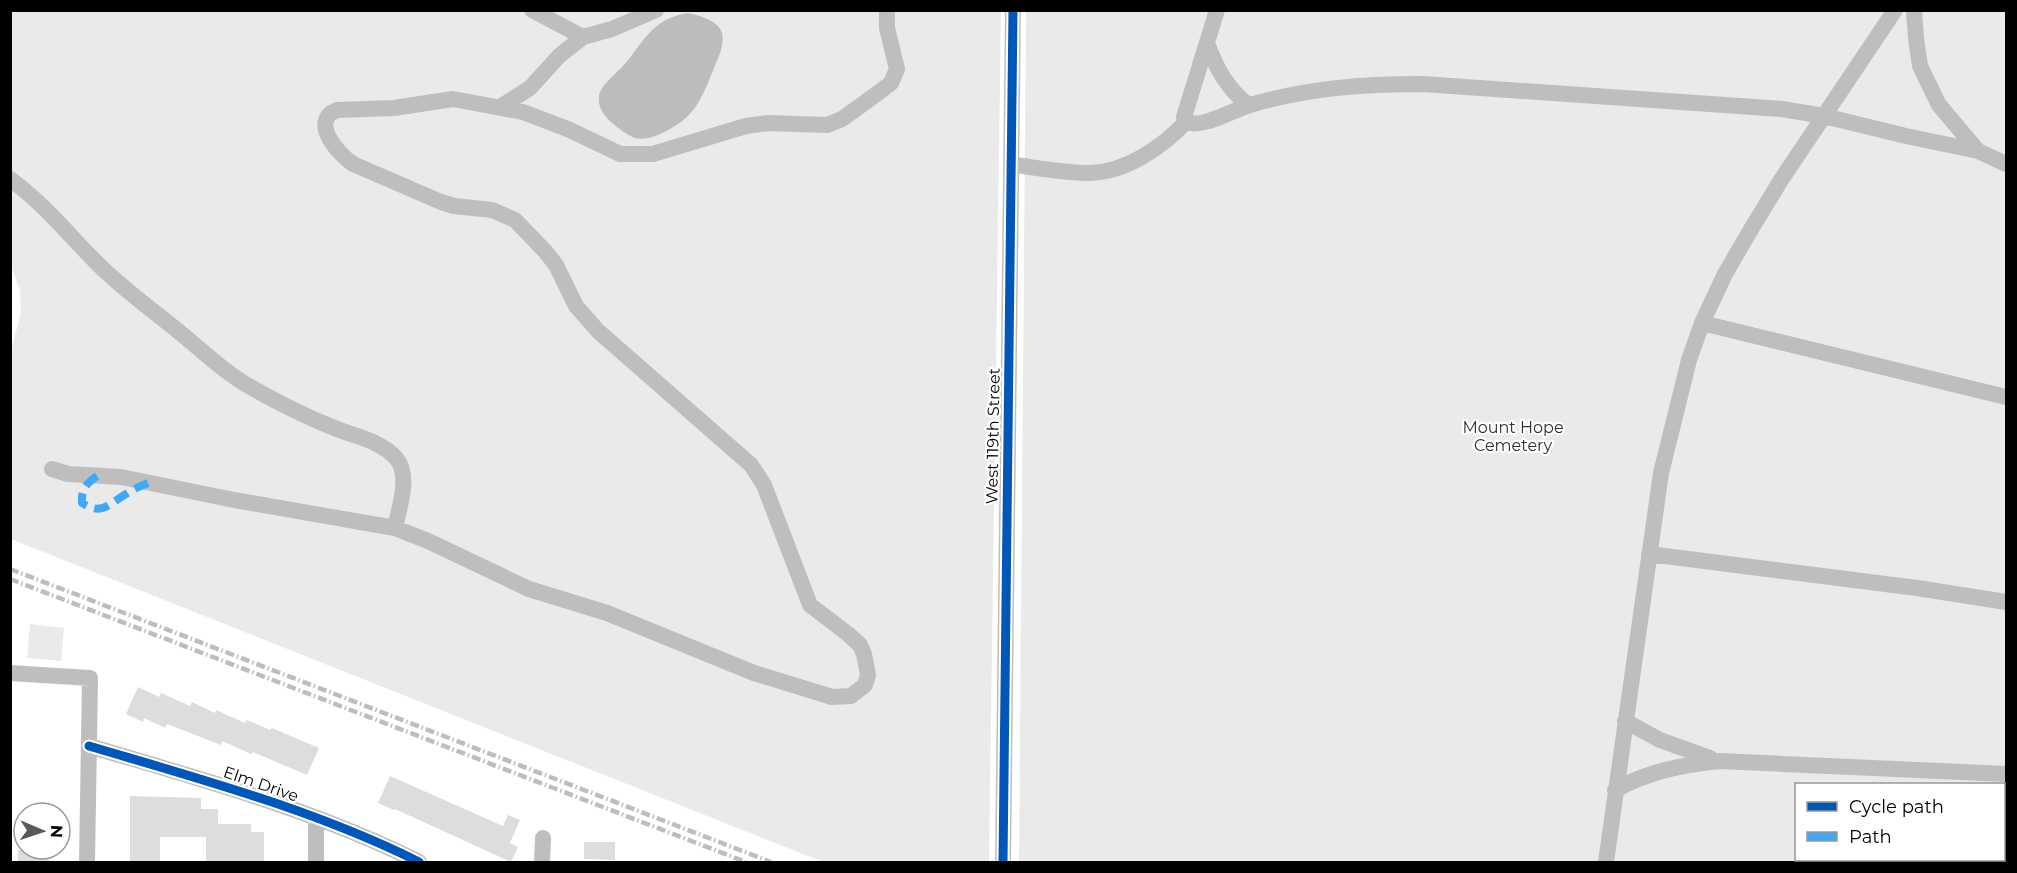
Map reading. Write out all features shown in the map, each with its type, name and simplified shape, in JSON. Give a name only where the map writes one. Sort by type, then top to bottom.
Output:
[{"type":"street","points":[[532,10],[583,37]]},
{"type":"street","points":[[500,107],[530,88],[559,56],[583,37],[612,29],[656,10]]},
{"type":"street","points":[[52,469],[68,474],[121,477],[234,500],[395,528],[428,541],[529,589],[608,613],[754,674],[832,697],[852,696],[865,685],[868,675],[864,654],[860,645],[848,634],[810,605],[759,474],[743,457],[585,318],[576,306],[556,265],[515,219],[492,210],[454,206],[441,202],[353,164],[344,157],[328,134],[325,125],[330,113],[337,110],[394,108],[441,99],[453,99],[539,117],[620,154],[633,155],[669,151],[746,126],[768,123],[827,125],[842,119],[878,93],[896,75],[897,69],[887,28],[887,10]]},
{"type":"street","name":"West 119th Street","points":[[1003,862],[1013,10]]},
{"type":"street","points":[[1217,10],[1184,117],[1186,122],[1192,125],[1248,105],[1319,89],[1366,84],[1423,84],[1730,105],[1824,116],[1978,151],[2007,164]]},
{"type":"street","points":[[1606,862],[1660,473],[1674,416],[1702,323],[1725,274],[1781,180],[1895,10]]},
{"type":"street","points":[[1914,10],[1920,66],[1939,105],[1978,151]]},
{"type":"street","points":[[1207,43],[1224,81],[1248,105]]},
{"type":"street","points":[[1011,164],[1091,173],[1126,166],[1170,139],[1186,122]]},
{"type":"street","points":[[10,180],[28,192],[52,214],[77,244],[106,273],[226,371],[271,398],[333,428],[383,446],[394,455],[400,462],[403,476],[395,528]]},
{"type":"street","points":[[1702,323],[2007,397]]},
{"type":"street","points":[[1649,554],[1917,588],[2007,602]]},
{"type":"street","points":[[10,673],[90,678],[87,862]]},
{"type":"street","points":[[1625,721],[1684,750],[1720,760]]},
{"type":"street","name":"Elm Drive","points":[[89,746],[193,777],[316,818],[419,862]]},
{"type":"street","points":[[1615,790],[1637,778],[1663,770],[1720,760],[2007,774]]},
{"type":"street","points":[[316,818],[316,862]]},
{"type":"street","points":[[542,862],[543,838]]},
{"type":"green space","points":[[11,11],[1001,11],[989,862],[823,862],[11,539],[11,351],[21,312],[20,290],[11,266]]},
{"type":"green space","name":"Mount Hope Cemetery","points":[[1026,11],[2006,11],[2006,862],[1019,862]]},
{"type":"green space","points":[[30,624],[64,628],[61,661],[27,658]]},
{"type":"shaded area","points":[[688,13],[713,22],[722,33],[721,51],[700,100],[688,116],[670,129],[645,139],[628,135],[603,113],[599,103],[600,93],[605,84],[624,65],[650,32],[665,20]]},
{"type":"building","points":[[138,687],[159,697],[161,693],[190,706],[192,702],[245,723],[247,720],[270,730],[272,728],[319,748],[307,775],[222,741],[221,745],[167,724],[165,728],[144,718],[143,722],[126,714]]},
{"type":"building","points":[[390,776],[503,826],[508,815],[520,820],[510,843],[518,847],[511,862],[378,803]]},
{"type":"building","points":[[130,796],[201,798],[201,809],[218,809],[218,824],[251,824],[251,832],[264,832],[264,862],[206,862],[206,837],[160,837],[160,862],[130,862]]},
{"type":"building","points":[[584,842],[615,842],[615,860],[584,859]]},
{"type":"building","points":[[18,861],[49,861],[49,862]]},
{"type":"railway","points":[[10,569],[771,862]]},
{"type":"railway","points":[[10,579],[746,862]]},
{"type":"marked path","points":[[97,476],[85,487],[82,503],[100,509],[148,483]]},
{"type":"cycle path","points":[[1003,862],[1013,10]]},
{"type":"cycle path","points":[[89,746],[215,783],[298,811],[380,843],[419,862]]}]
